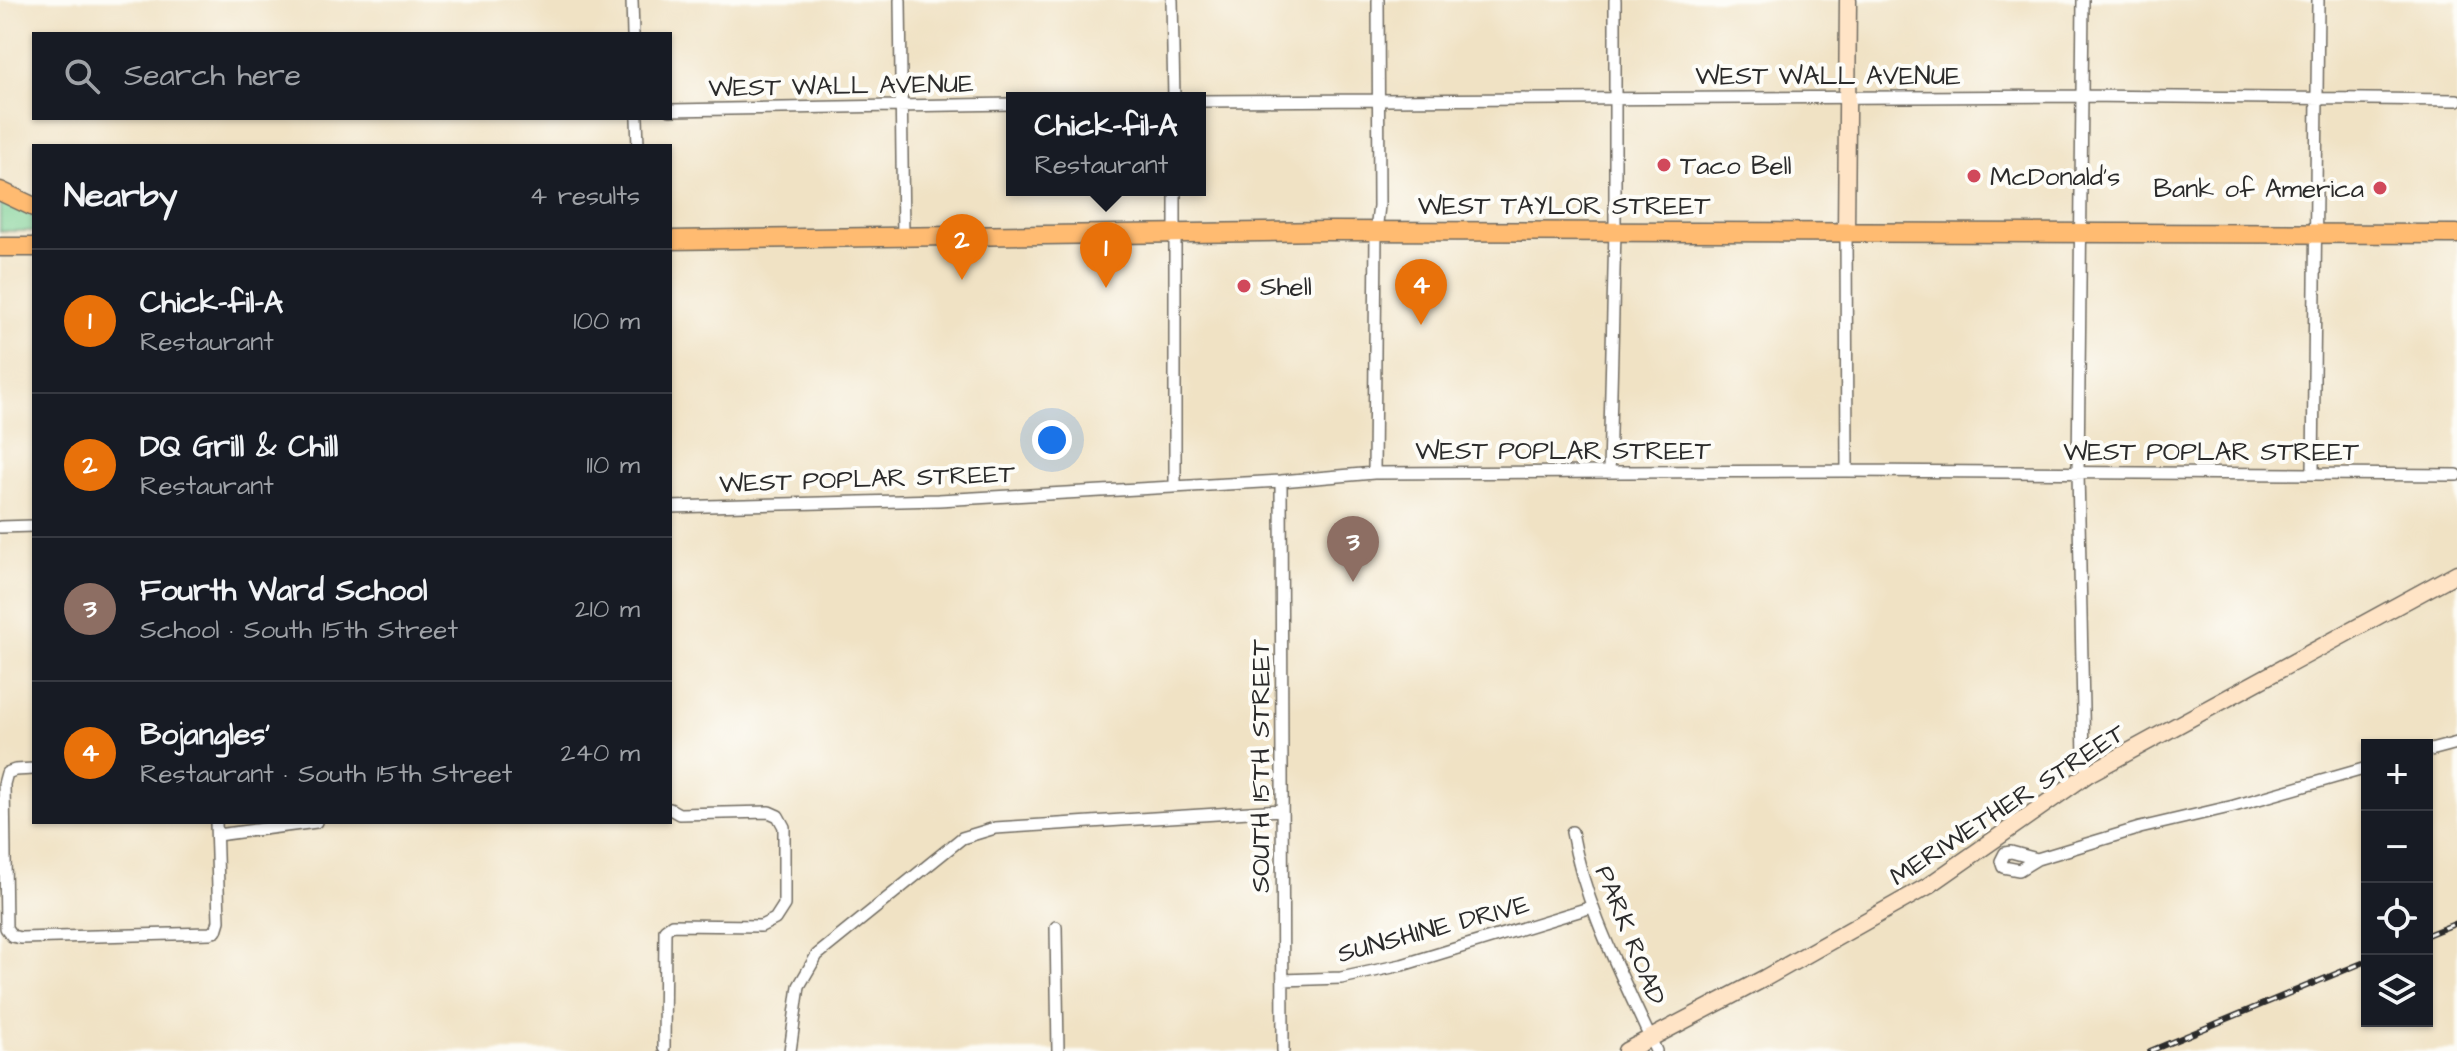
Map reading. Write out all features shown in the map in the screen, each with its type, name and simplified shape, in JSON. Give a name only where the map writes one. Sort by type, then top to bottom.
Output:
[{"type":"main road","points":[[0,191],[32,206]]},
{"type":"main road","name":"WEST TAYLOR STREET","points":[[672,240],[1176,232],[1615,230],[2457,234]]},
{"type":"main road","points":[[0,247],[32,247]]},
{"type":"street","points":[[632,0],[633,32]]},
{"type":"street","points":[[900,0],[903,236]]},
{"type":"street","points":[[1172,0],[1174,92]]},
{"type":"street","points":[[1374,473],[1380,98],[1378,0]]},
{"type":"street","points":[[1609,472],[1615,230],[1615,0]]},
{"type":"street","points":[[1847,471],[1848,0]]},
{"type":"street","points":[[2083,0],[2078,472],[2084,757],[2088,774]]},
{"type":"street","points":[[2313,473],[2318,0]]},
{"type":"street","name":"WEST WALL AVENUE","points":[[1206,101],[2081,96],[2457,100]]},
{"type":"street","name":"WEST WALL AVENUE","points":[[672,110],[1006,104]]},
{"type":"street","points":[[637,120],[638,144]]},
{"type":"street","points":[[1175,196],[1175,487]]},
{"type":"street","name":"WEST POPLAR STREET","points":[[672,507],[939,500],[1374,473],[1847,471],[2457,475]]},
{"type":"street","name":"SOUTH 15TH STREET","points":[[1281,481],[1283,1051]]},
{"type":"street","points":[[0,527],[32,526]]},
{"type":"street","name":"MERIWETHER STREET","points":[[1626,1051],[1653,1044],[1928,886],[2088,774],[2457,573]]},
{"type":"street","points":[[2433,749],[2457,743]]},
{"type":"street","points":[[32,769],[7,773],[4,784],[2,848],[6,928],[12,936],[216,931],[219,921],[216,824]]},
{"type":"street","points":[[2037,859],[2140,828],[2234,806],[2361,770]]},
{"type":"street","points":[[664,1048],[665,930],[672,925],[761,926],[775,919],[784,905],[784,827],[778,816],[769,812],[679,814],[672,810]]},
{"type":"street","points":[[790,1051],[799,986],[817,955],[962,838],[995,828],[1281,810]]},
{"type":"street","points":[[217,835],[301,824]]},
{"type":"street","name":"PARK ROAD","points":[[1572,832],[1579,872],[1592,907],[1618,973],[1653,1044]]},
{"type":"street","name":"SUNSHINE DRIVE","points":[[1283,980],[1341,978],[1402,965],[1592,907]]},
{"type":"street","points":[[1056,927],[1058,1051]]},
{"type":"green space","points":[[0,198],[32,216],[32,231],[0,231]]},
{"type":"railway","points":[[2433,933],[2457,923]]},
{"type":"railway","points":[[2150,1051],[2361,963]]},
{"type":"place","name":"Taco Bell","points":[[1664,165]]},
{"type":"place","name":"McDonald's","points":[[1974,176]]},
{"type":"place","name":"Bank of America","points":[[2380,188]]},
{"type":"place","name":"DQ Grill & Chill","points":[[962,280]]},
{"type":"place","name":"Shell","points":[[1244,286]]},
{"type":"place","name":"Chick-fil-A","points":[[1106,288]]},
{"type":"place","name":"Bojangles'","points":[[1421,325]]},
{"type":"place","name":"Fourth Ward School","points":[[1353,582]]}]
